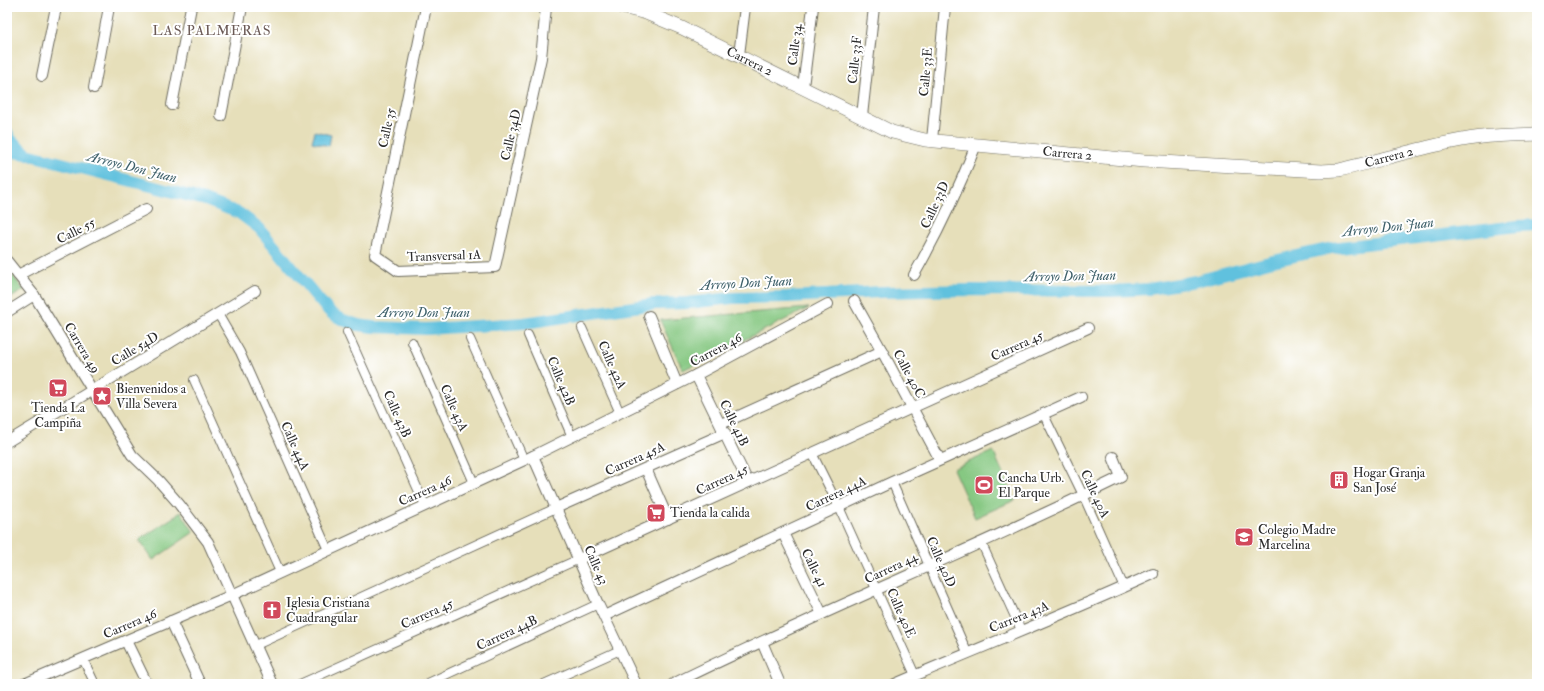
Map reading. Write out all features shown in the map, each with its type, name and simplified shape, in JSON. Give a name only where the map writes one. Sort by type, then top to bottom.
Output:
[{"type":"street","points":[[42,76],[56,7]]},
{"type":"street","points":[[94,88],[109,7]]},
{"type":"street","points":[[172,105],[191,7]]},
{"type":"street","points":[[221,116],[242,7]]},
{"type":"street","name":"Calle 35","points":[[375,255],[426,7]]},
{"type":"street","name":"Calle 34D","points":[[495,267],[541,58],[546,7]]},
{"type":"street","name":"Carrera 2","points":[[622,7],[646,13],[671,23],[892,132],[905,136],[932,140],[1144,161],[1321,171],[1339,170],[1456,141],[1502,135],[1537,134]]},
{"type":"street","points":[[738,55],[745,7]]},
{"type":"street","name":"Calle 34","points":[[803,87],[813,7]]},
{"type":"street","name":"Calle 33F","points":[[862,116],[874,7]]},
{"type":"street","name":"Calle 33E","points":[[932,140],[945,7]]},
{"type":"street","name":"Calle 33D","points":[[914,275],[936,236],[976,145]]},
{"type":"street","name":"Calle 55","points":[[18,275],[146,209]]},
{"type":"street","name":"Transversal 1A","points":[[375,255],[398,271],[495,267]]},
{"type":"street","name":"Carrera 49","points":[[7,261],[34,295],[132,455],[158,480],[179,504],[208,542],[232,595]]},
{"type":"street","name":"Calle 54D","points":[[7,442],[255,291]]},
{"type":"street","points":[[7,312],[34,295]]},
{"type":"street","name":"Calle 40C","points":[[854,301],[940,460]]},
{"type":"street","name":"Carrera 46","points":[[24,684],[42,680],[83,659],[232,595],[529,458],[696,375],[828,304]]},
{"type":"street","name":"Calle 44A","points":[[218,314],[240,352],[328,550]]},
{"type":"street","points":[[648,316],[677,384]]},
{"type":"street","name":"Calle 42A","points":[[582,328],[620,412]]},
{"type":"street","name":"Carrera 45","points":[[300,684],[1088,328]]},
{"type":"street","name":"Calle 43B","points":[[348,332],[425,505]]},
{"type":"street","name":"Calle 42B","points":[[528,336],[572,437]]},
{"type":"street","name":"Calle 43","points":[[470,339],[529,458],[556,508],[598,604],[636,684]]},
{"type":"street","name":"Calle 43A","points":[[412,342],[474,483]]},
{"type":"street","name":"Carrera 45A","points":[[556,508],[646,469],[723,429],[882,351]]},
{"type":"street","name":"Calle 41B","points":[[696,375],[748,482]]},
{"type":"street","points":[[194,380],[280,572]]},
{"type":"street","name":"Carrera 44A","points":[[604,616],[892,482],[1080,397]]},
{"type":"street","name":"Calle 40A","points":[[1043,413],[1083,496],[1124,587]]},
{"type":"street","name":"Calle 40E","points":[[812,453],[839,507],[915,675]]},
{"type":"street","name":"Carrera 44","points":[[673,684],[822,614],[1083,496],[1121,477],[1113,458]]},
{"type":"street","points":[[646,469],[668,519]]},
{"type":"street","name":"Calle 40D","points":[[892,482],[967,652]]},
{"type":"street","points":[[254,646],[556,508]]},
{"type":"street","name":"Calle 41","points":[[783,533],[822,614]]},
{"type":"street","points":[[981,542],[1021,630]]},
{"type":"street","name":"Carrera 43A","points":[[895,684],[967,652],[1071,611],[1153,574]]},
{"type":"street","points":[[232,595],[272,684]]},
{"type":"street","name":"Carrera 44B","points":[[426,684],[598,604]]},
{"type":"street","points":[[171,621],[200,684]]},
{"type":"street","points":[[126,640],[147,684]]},
{"type":"street","points":[[762,642],[780,684]]},
{"type":"street","points":[[544,684],[620,650]]},
{"type":"street","points":[[83,659],[95,684]]},
{"type":"green space","points":[[7,268],[24,290],[7,300]]},
{"type":"green space","points":[[809,308],[683,370],[660,320]]},
{"type":"green space","name":"Cancha Urb. El Parque","points":[[993,451],[1015,500],[975,518],[953,469]]},
{"type":"green space","points":[[181,512],[194,532],[153,560],[139,540]]},
{"type":"water","points":[[315,131],[331,135],[329,146],[312,142]]},
{"type":"waterway","points":[[7,132],[10,139],[27,154]]},
{"type":"waterway","name":"Arroyo Don Juan","points":[[7,151],[27,154],[205,200],[239,213],[259,228],[331,313],[343,320],[358,325],[373,327],[426,329],[524,323],[654,304],[688,303],[732,298],[971,290],[1113,291],[1149,289],[1196,281],[1273,261],[1332,248],[1537,225]]},
{"type":"place","name":"Tienda La Campiña","points":[[58,388]]},
{"type":"place","name":"Bienvenidos a Villa Severa","points":[[102,396]]},
{"type":"place","name":"Hogar Granja San José","points":[[1339,480]]},
{"type":"place","name":"Cancha Urb. El Parque","points":[[984,485]]},
{"type":"place","name":"Tienda la calida","points":[[656,513]]},
{"type":"place","name":"Colegio Madre Marcelina","points":[[1244,537]]},
{"type":"place","name":"Iglesia Cristiana Cuadrangular","points":[[272,610]]},
{"type":"district","name":"LAS PALMERAS","points":[[212,30]]}]
